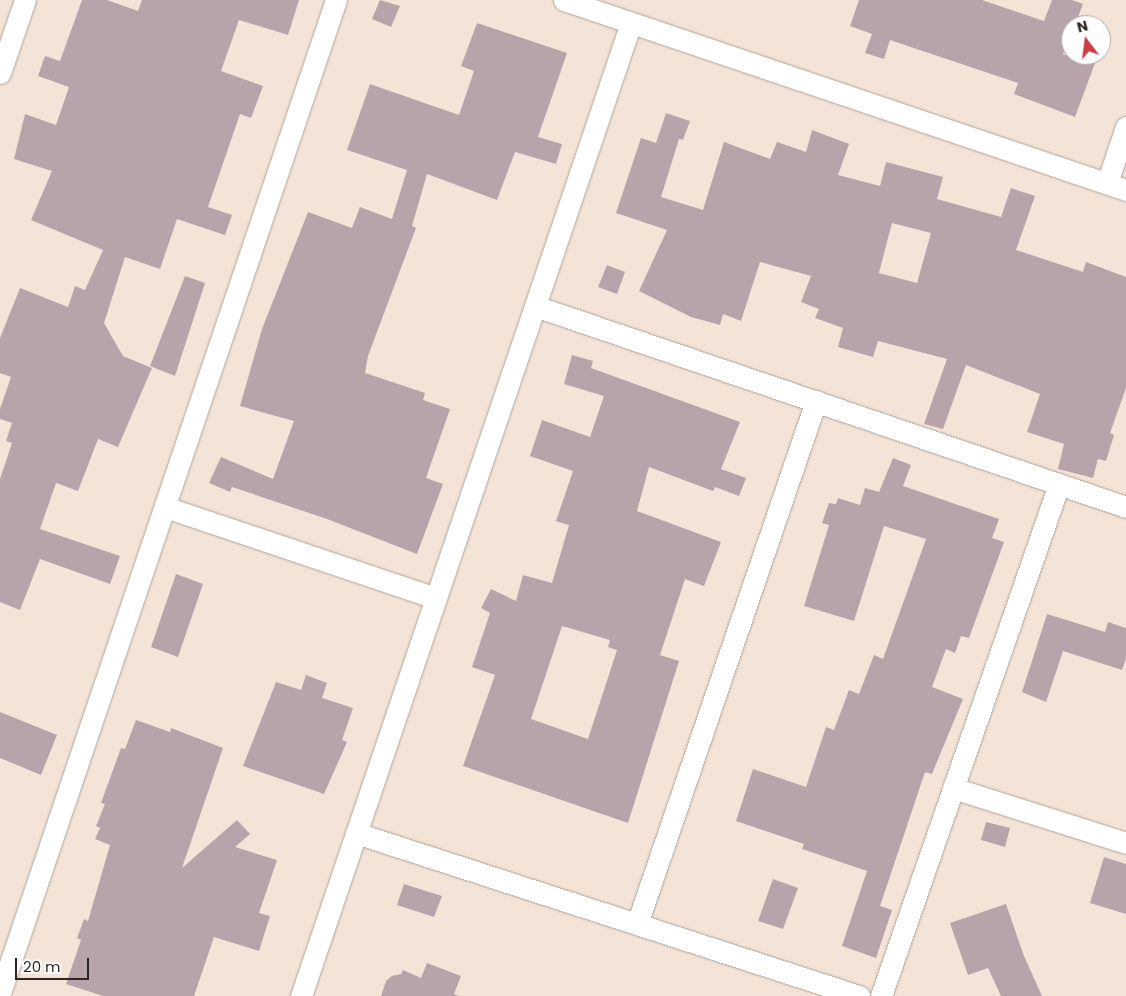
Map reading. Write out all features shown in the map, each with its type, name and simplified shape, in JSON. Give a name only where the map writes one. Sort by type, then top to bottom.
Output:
[{"type":"street","points":[[0,73],[25,0]]},
{"type":"street","points":[[0,993],[336,0]]},
{"type":"street","points":[[564,0],[1116,187],[1126,127]]},
{"type":"street","points":[[301,996],[631,23]]},
{"type":"street","points":[[535,306],[1126,507]]},
{"type":"street","points":[[637,924],[816,401]]},
{"type":"street","points":[[881,996],[1059,484]]},
{"type":"street","points":[[164,507],[436,598]]},
{"type":"street","points":[[954,788],[1126,843]]},
{"type":"street","points":[[356,833],[859,996]]},
{"type":"building","points":[[82,0],[107,0],[138,11],[142,0],[299,0],[288,35],[239,20],[221,71],[263,86],[251,118],[240,114],[208,207],[232,215],[225,235],[177,219],[160,269],[125,257],[104,323],[123,356],[152,368],[118,447],[98,439],[78,491],[56,483],[40,529],[120,556],[110,584],[40,559],[20,610],[0,602],[0,479],[12,443],[6,441],[12,423],[0,419],[0,409],[11,377],[0,373],[0,338],[20,288],[68,307],[75,286],[85,290],[103,250],[31,220],[52,171],[14,159],[25,114],[56,125],[69,87],[38,76],[45,56],[60,61]]},
{"type":"building","points":[[380,0],[400,6],[391,27],[372,19]]},
{"type":"building","points":[[859,0],[982,0],[1044,21],[1052,0],[1072,0],[1083,4],[1079,15],[1061,15],[1061,65],[1094,65],[1075,117],[1014,94],[1018,83],[890,40],[884,59],[865,53],[872,34],[850,26]]},
{"type":"building","points":[[477,23],[567,53],[538,137],[562,144],[556,164],[515,152],[497,200],[427,174],[412,226],[416,228],[368,356],[365,373],[425,393],[423,400],[450,409],[426,478],[443,484],[417,554],[327,519],[232,487],[230,492],[209,483],[221,457],[273,479],[294,421],[240,406],[262,329],[308,212],[352,228],[360,207],[392,219],[407,170],[347,150],[370,84],[459,115],[474,71],[461,66]]},
{"type":"building","points":[[666,113],[690,121],[683,140],[679,139],[661,197],[703,210],[724,142],[770,159],[777,142],[806,152],[812,130],[849,144],[838,175],[880,186],[886,162],[943,177],[937,199],[1001,217],[1011,188],[1035,196],[1016,250],[1083,272],[1086,262],[1126,277],[1126,388],[1110,433],[1114,435],[1106,461],[1098,459],[1093,478],[1058,469],[1064,444],[1027,432],[1040,394],[966,365],[943,429],[924,424],[947,359],[878,341],[873,357],[838,347],[843,328],[815,318],[819,309],[801,302],[811,276],[760,262],[741,321],[723,314],[720,325],[691,317],[639,291],[667,230],[616,213],[641,138],[656,143]],"holes":[[[892,223],[931,233],[917,283],[879,273]]]},
{"type":"building","points":[[607,265],[625,272],[617,294],[598,287]]},
{"type":"building","points":[[185,276],[205,283],[175,376],[150,366]]},
{"type":"building","points":[[572,355],[593,361],[591,368],[740,422],[721,469],[746,478],[739,496],[715,487],[713,491],[649,467],[637,511],[721,542],[704,586],[685,579],[660,655],[679,661],[628,823],[463,766],[495,675],[472,667],[490,613],[481,608],[491,589],[516,601],[523,575],[552,583],[569,525],[556,521],[573,471],[530,456],[542,420],[590,437],[604,396],[564,384]],"holes":[[[562,626],[610,640],[608,647],[617,650],[588,739],[531,719]]]},
{"type":"building","points":[[893,458],[911,465],[903,486],[999,519],[992,538],[1004,542],[969,638],[961,636],[955,653],[946,649],[932,687],[963,699],[932,774],[925,772],[880,906],[892,910],[876,958],[842,946],[867,871],[802,849],[804,844],[736,821],[753,769],[806,787],[826,727],[834,730],[849,690],[859,694],[874,655],[883,659],[926,539],[884,526],[854,621],[804,606],[829,525],[822,523],[829,503],[836,504],[838,498],[860,505],[865,488],[879,492]]},
{"type":"building","points":[[176,574],[203,584],[178,657],[151,647]]},
{"type":"building","points":[[1047,614],[1105,632],[1108,622],[1126,628],[1126,658],[1122,670],[1063,651],[1046,702],[1022,692]]},
{"type":"building","points":[[306,675],[327,683],[322,698],[353,708],[342,740],[347,742],[324,794],[243,766],[276,682],[301,690]]},
{"type":"building","points":[[0,712],[57,735],[41,775],[0,758]]},
{"type":"building","points":[[136,720],[170,732],[171,728],[223,748],[182,868],[237,820],[250,834],[235,847],[277,860],[259,913],[270,916],[259,951],[214,937],[194,996],[103,996],[66,984],[81,940],[77,938],[84,919],[88,921],[110,845],[95,839],[100,828],[96,826],[105,804],[101,803],[121,748],[125,749]]},
{"type":"building","points":[[986,822],[1010,828],[1005,847],[981,840]]},
{"type":"building","points":[[1104,857],[1126,864],[1126,914],[1090,903]]},
{"type":"building","points":[[773,879],[798,888],[783,929],[758,921]]},
{"type":"building","points":[[404,884],[442,896],[434,917],[397,905]]},
{"type":"building","points":[[1006,904],[1024,956],[1042,996],[1001,996],[988,968],[968,975],[950,923]]},
{"type":"building","points":[[427,963],[461,976],[454,994],[459,996],[381,996],[386,981],[392,976],[401,974],[403,970],[421,978]]}]
